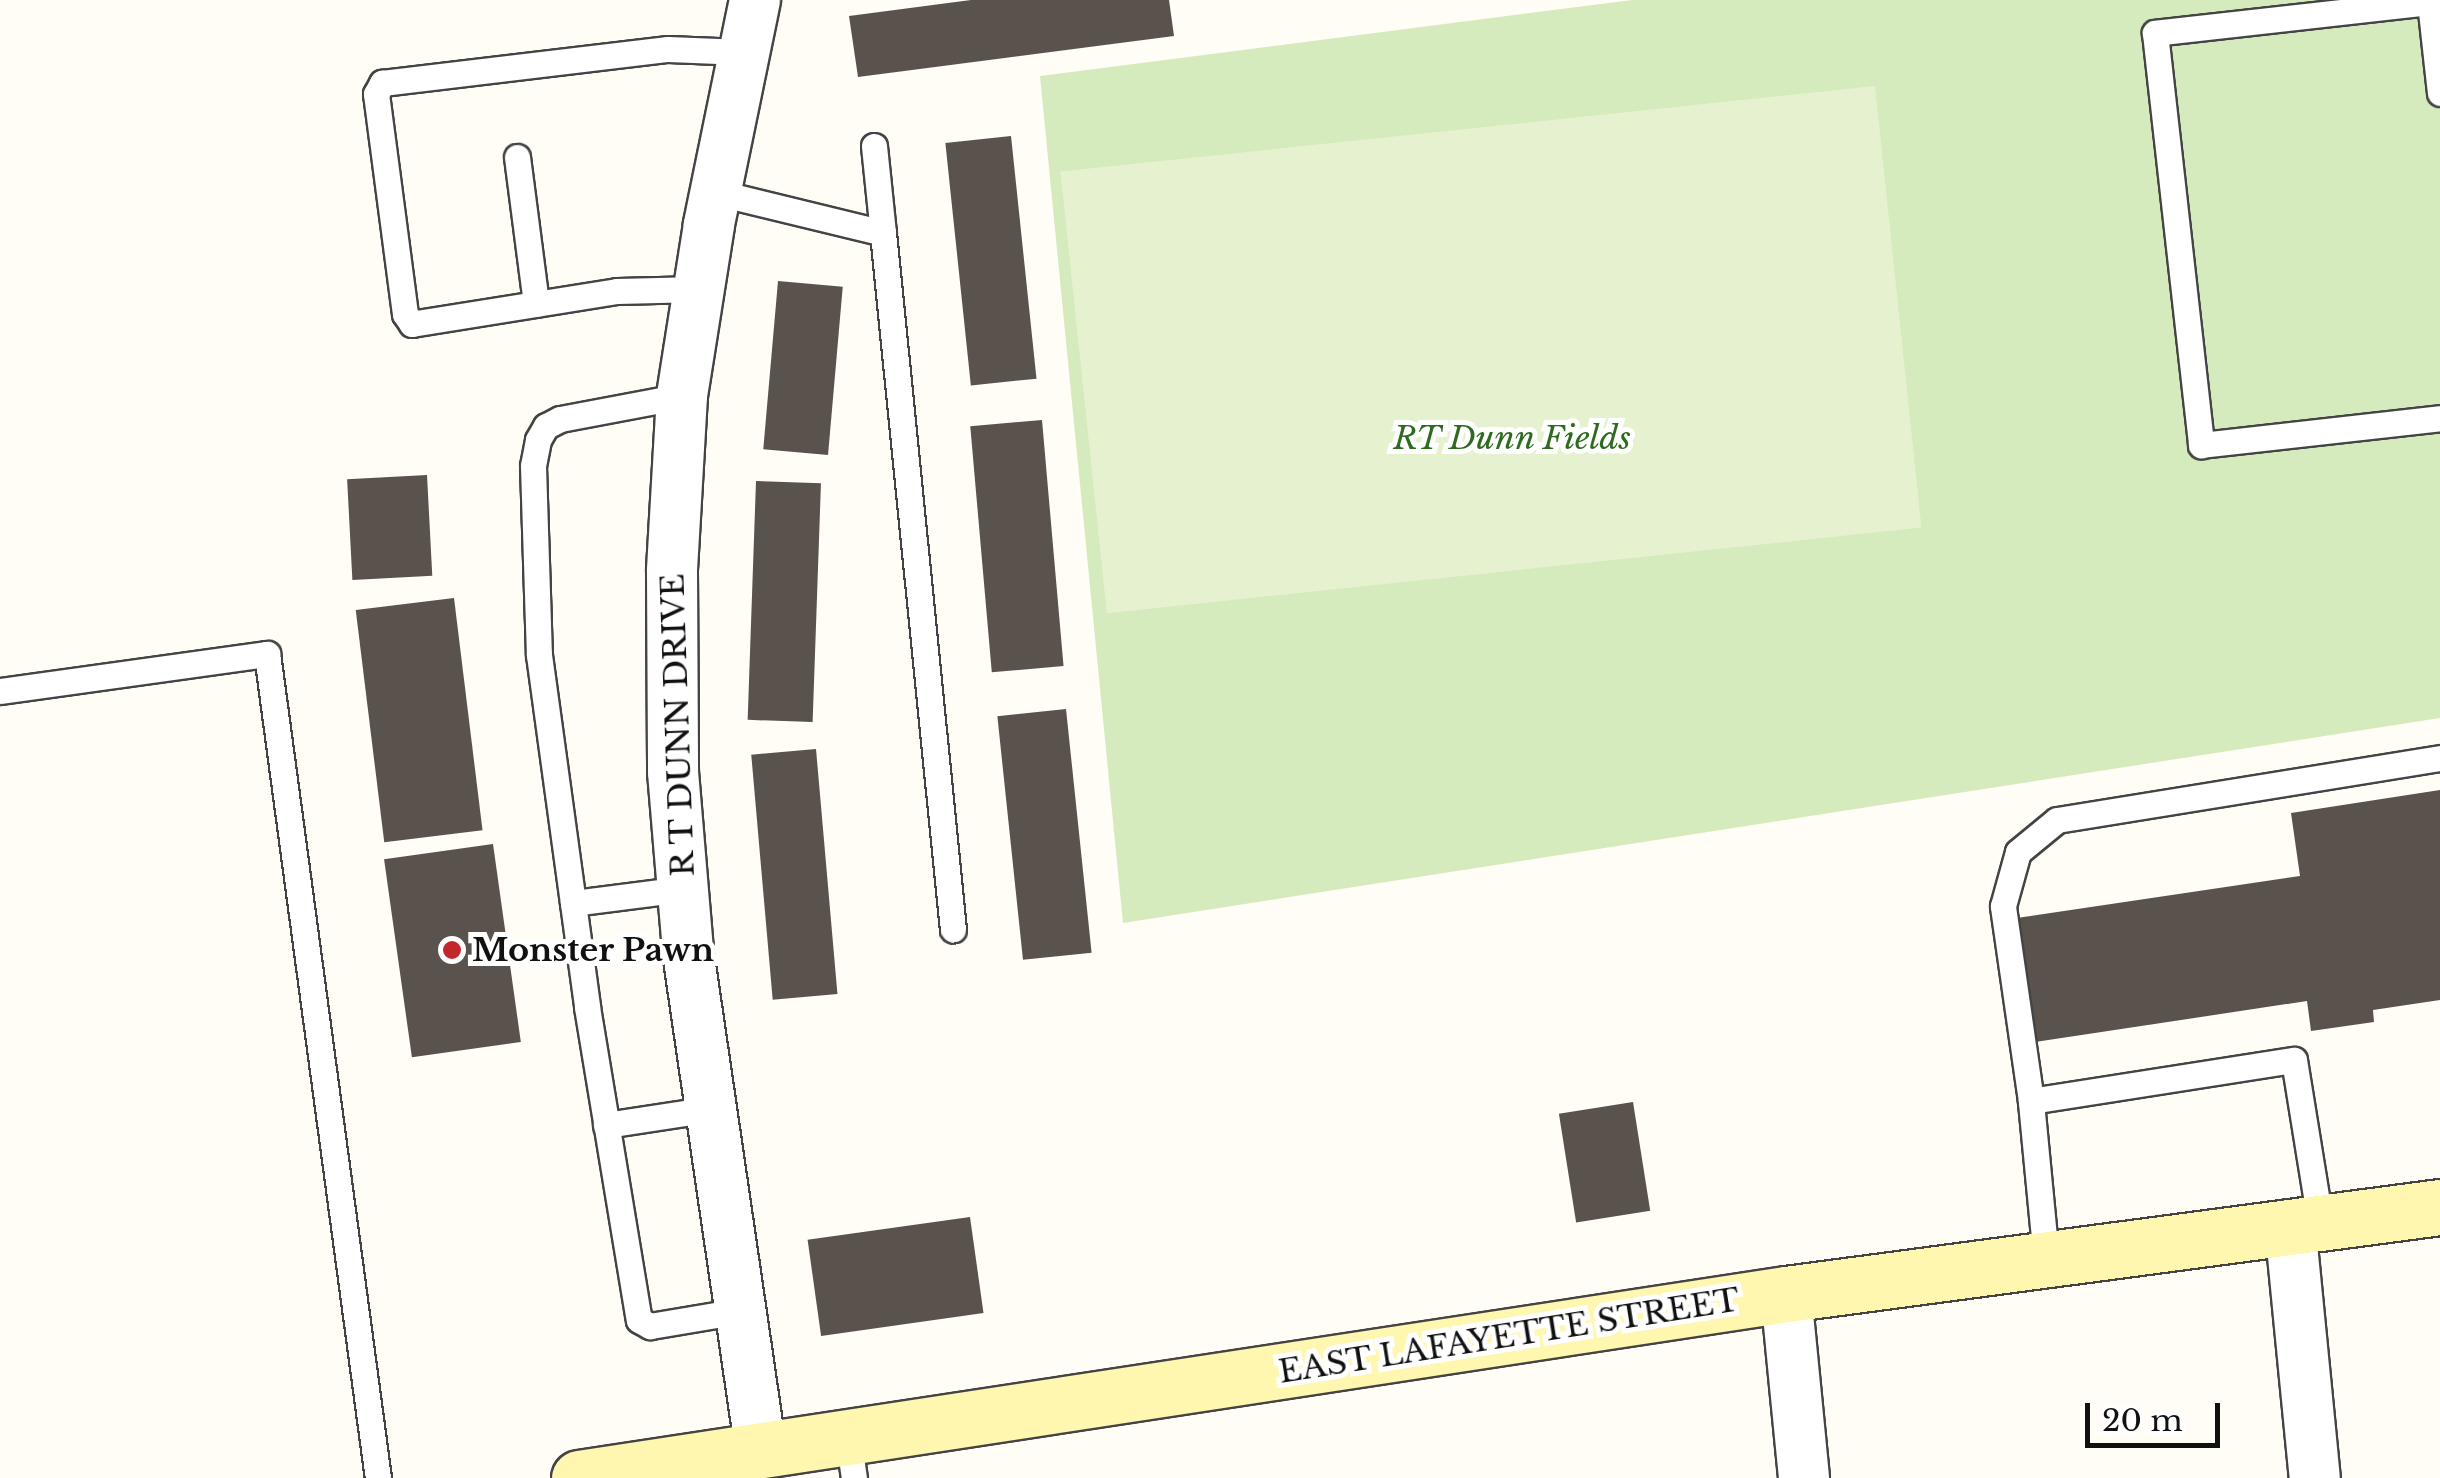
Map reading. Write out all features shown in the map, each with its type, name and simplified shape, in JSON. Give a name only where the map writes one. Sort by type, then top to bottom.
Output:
[{"type":"street","name":"R T DUNN DRIVE","points":[[754,0],[715,192],[682,396],[672,590],[673,772],[683,889],[761,1451]]},
{"type":"street","name":"EAST LAFAYETTE STREET","points":[[579,1478],[761,1451],[851,1458],[1786,1294],[2440,1206]]},
{"type":"street","points":[[2305,1223],[2315,1478]]},
{"type":"street","points":[[1786,1294],[1804,1478]]},
{"type":"lane","points":[[2440,92],[2430,2],[2155,33],[2201,444],[2440,418]]},
{"type":"lane","points":[[698,289],[617,291],[422,326],[412,324],[404,314],[378,87],[668,48],[743,52]]},
{"type":"lane","points":[[874,146],[953,929]]},
{"type":"lane","points":[[517,156],[536,304]]},
{"type":"lane","points":[[715,192],[883,233]]},
{"type":"lane","points":[[682,396],[560,419],[546,426],[538,440],[533,466],[540,655],[572,903],[639,1320],[650,1326],[740,1311]]},
{"type":"lane","points":[[0,691],[267,654],[378,1478]]},
{"type":"lane","points":[[2046,1258],[2031,1102],[2003,906],[2018,852],[2057,820],[2440,758]]},
{"type":"lane","points":[[572,903],[683,889]]},
{"type":"lane","points":[[2031,1102],[2294,1060],[2305,1223]]},
{"type":"lane","points":[[606,1125],[711,1109]]},
{"type":"green space","name":"RT Dunn Fields","points":[[1632,0],[2440,0],[2440,718],[1123,923],[1040,76]]},
{"type":"green space","points":[[1875,86],[1921,528],[1107,613],[1060,172]]},
{"type":"building","points":[[971,0],[1169,0],[1174,36],[858,77],[849,16]]},
{"type":"building","points":[[1011,136],[1037,379],[971,386],[945,143]]},
{"type":"building","points":[[778,281],[843,287],[828,455],[763,449]]},
{"type":"building","points":[[1042,420],[1064,666],[992,672],[970,426]]},
{"type":"building","points":[[427,475],[432,576],[352,580],[347,479]]},
{"type":"building","points":[[756,481],[821,483],[813,722],[748,720]]},
{"type":"building","points":[[454,598],[483,830],[384,842],[356,610]]},
{"type":"building","points":[[1066,709],[1092,953],[1023,960],[997,716]]},
{"type":"building","points":[[816,749],[837,994],[773,1000],[751,755]]},
{"type":"building","points":[[2440,790],[2440,1000],[2373,1010],[2374,1022],[2311,1031],[2307,1001],[2035,1042],[2017,918],[2300,876],[2291,813]]},
{"type":"building","name":"Monster Pawn","points":[[493,844],[521,1042],[412,1057],[384,859]]},
{"type":"building","points":[[1633,1102],[1650,1211],[1576,1222],[1559,1114]]},
{"type":"building","points":[[970,1217],[983,1313],[821,1336],[808,1240]]},
{"type":"place","name":"Monster Pawn","points":[[452,950]]}]
